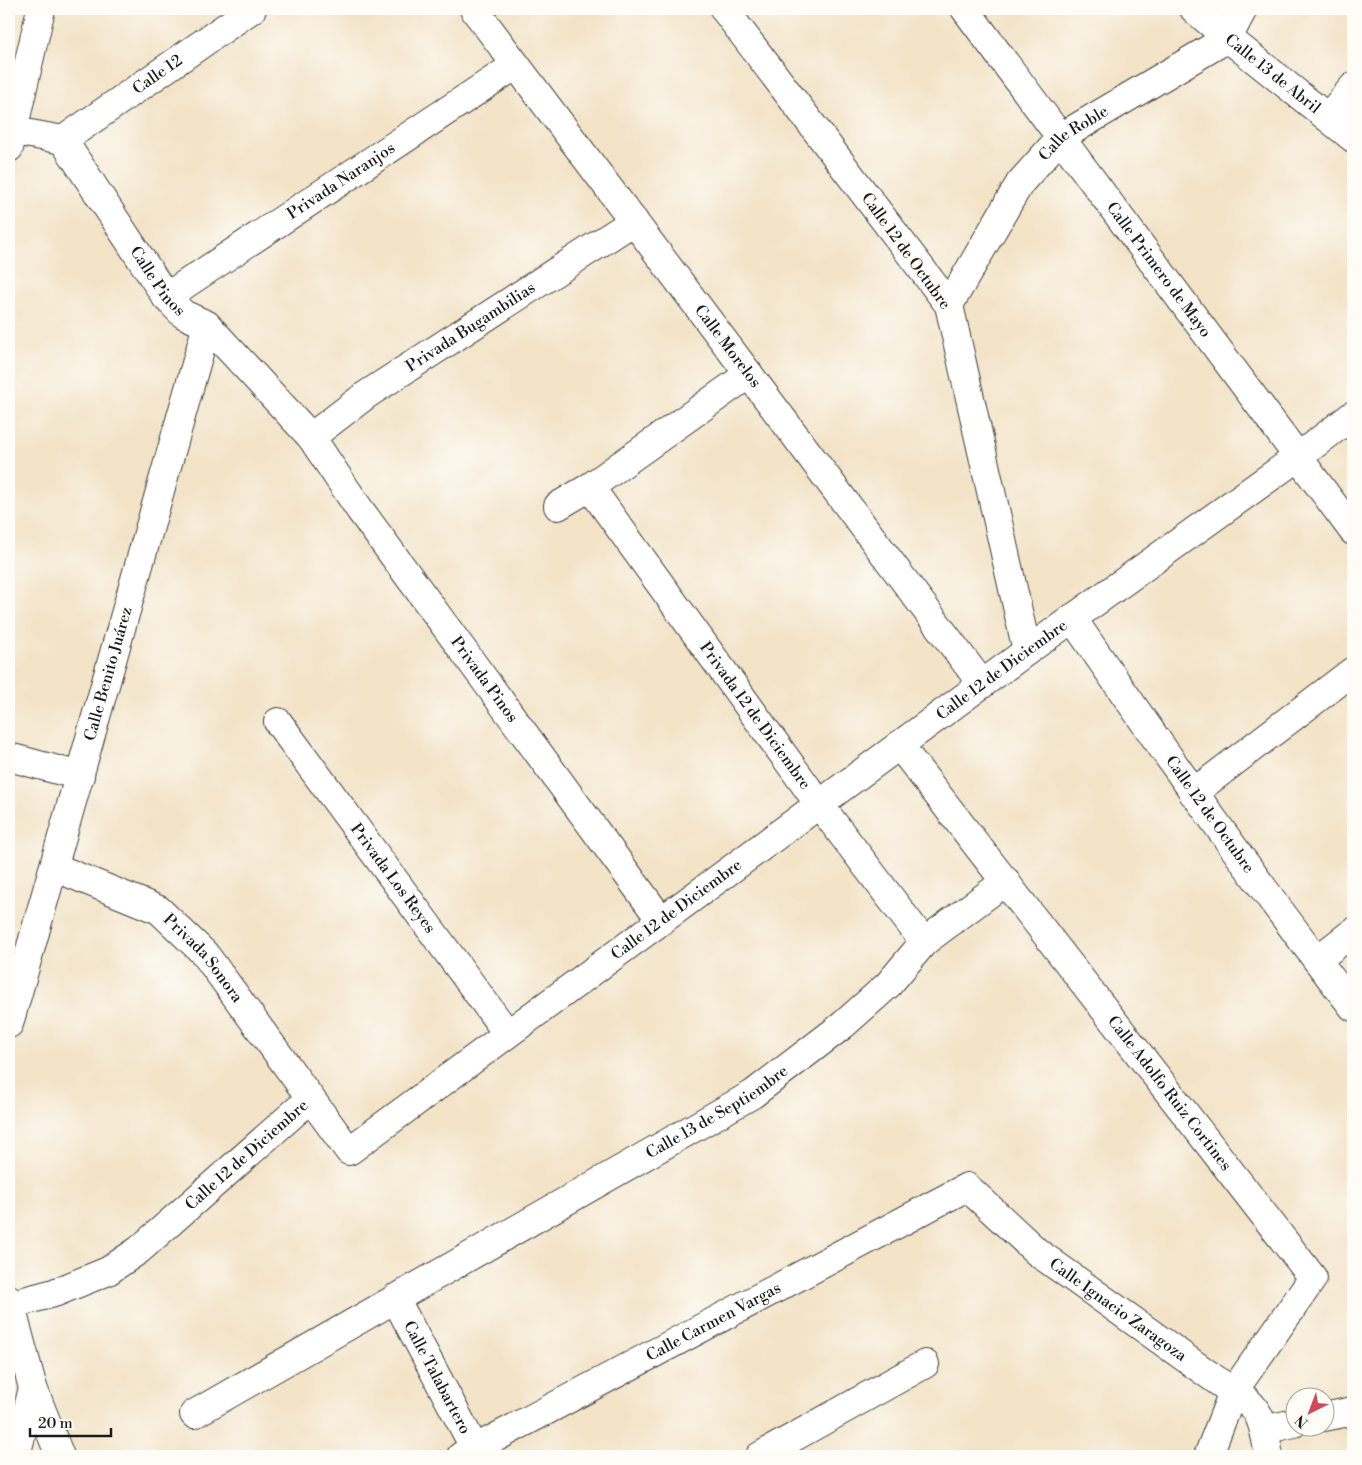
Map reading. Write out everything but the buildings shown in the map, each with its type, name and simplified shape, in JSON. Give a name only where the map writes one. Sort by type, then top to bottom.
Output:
[{"type":"street","points":[[40,9],[10,136],[63,140]]},
{"type":"street","name":"Calle 12","points":[[63,140],[252,9]]},
{"type":"street","name":"Calle Morelos","points":[[474,9],[982,684]]},
{"type":"street","name":"Calle 12 de Octubre","points":[[724,9],[949,305],[1027,651]]},
{"type":"street","name":"Calle Primero de Mayo","points":[[965,9],[1353,531]]},
{"type":"street","name":"Calle 13 de Abril","points":[[1194,9],[1353,138]]},
{"type":"street","points":[[1228,38],[1243,9]]},
{"type":"street","name":"Calle Roble","points":[[949,305],[1020,183],[1060,137],[1228,38]]},
{"type":"street","name":"Privada Naranjos","points":[[166,296],[516,66]]},
{"type":"street","points":[[1328,117],[1353,87]]},
{"type":"street","name":"Calle Pinos","points":[[63,140],[166,296],[183,314],[207,325],[311,437]]},
{"type":"street","name":"Privada Bugambilias","points":[[311,437],[366,395],[634,221]]},
{"type":"street","name":"Calle Benito Juárez","points":[[9,1024],[207,325]]},
{"type":"street","points":[[558,506],[590,487],[749,374]]},
{"type":"street","name":"Calle 12 de Diciembre","points":[[10,1303],[54,1293],[108,1271],[139,1250],[310,1099],[349,1151],[1072,618],[1298,457],[1353,414]]},
{"type":"street","name":"Privada Pinos","points":[[311,437],[360,510],[662,920]]},
{"type":"street","name":"Privada 12 de Diciembre","points":[[590,487],[819,804],[924,942]]},
{"type":"street","name":"Calle 12 de Octubre","points":[[1072,618],[1193,793],[1353,1007]]},
{"type":"street","points":[[1193,793],[1353,671]]},
{"type":"street","name":"Privada Los Reyes","points":[[278,722],[507,1034]]},
{"type":"street","name":"Calle Adolfo Ruiz Cortines","points":[[899,745],[1313,1278],[1233,1392],[1208,1456]]},
{"type":"street","points":[[9,757],[80,776]]},
{"type":"street","name":"Privada Sonora","points":[[54,867],[158,910],[205,954],[310,1099]]},
{"type":"street","name":"Calle 13 de Septiembre","points":[[194,1414],[753,1094],[851,1018],[888,985],[924,942],[1006,881]]},
{"type":"street","points":[[1317,960],[1353,932]]},
{"type":"street","name":"Calle Ignacio Zaragoza","points":[[967,1187],[1037,1252],[1233,1392],[1246,1398],[1257,1411],[1264,1430],[1269,1456]]},
{"type":"street","name":"Calle Carmen Vargas","points":[[473,1454],[967,1187]]},
{"type":"street","name":"Calle Talabartero","points":[[395,1298],[473,1454]]},
{"type":"street","points":[[10,1303],[33,1388],[60,1456]]},
{"type":"street","points":[[760,1456],[925,1364]]},
{"type":"street","points":[[16,1456],[33,1388]]},
{"type":"street","points":[[1334,1415],[1353,1411]]},
{"type":"street","points":[[1264,1430],[1284,1426]]}]
